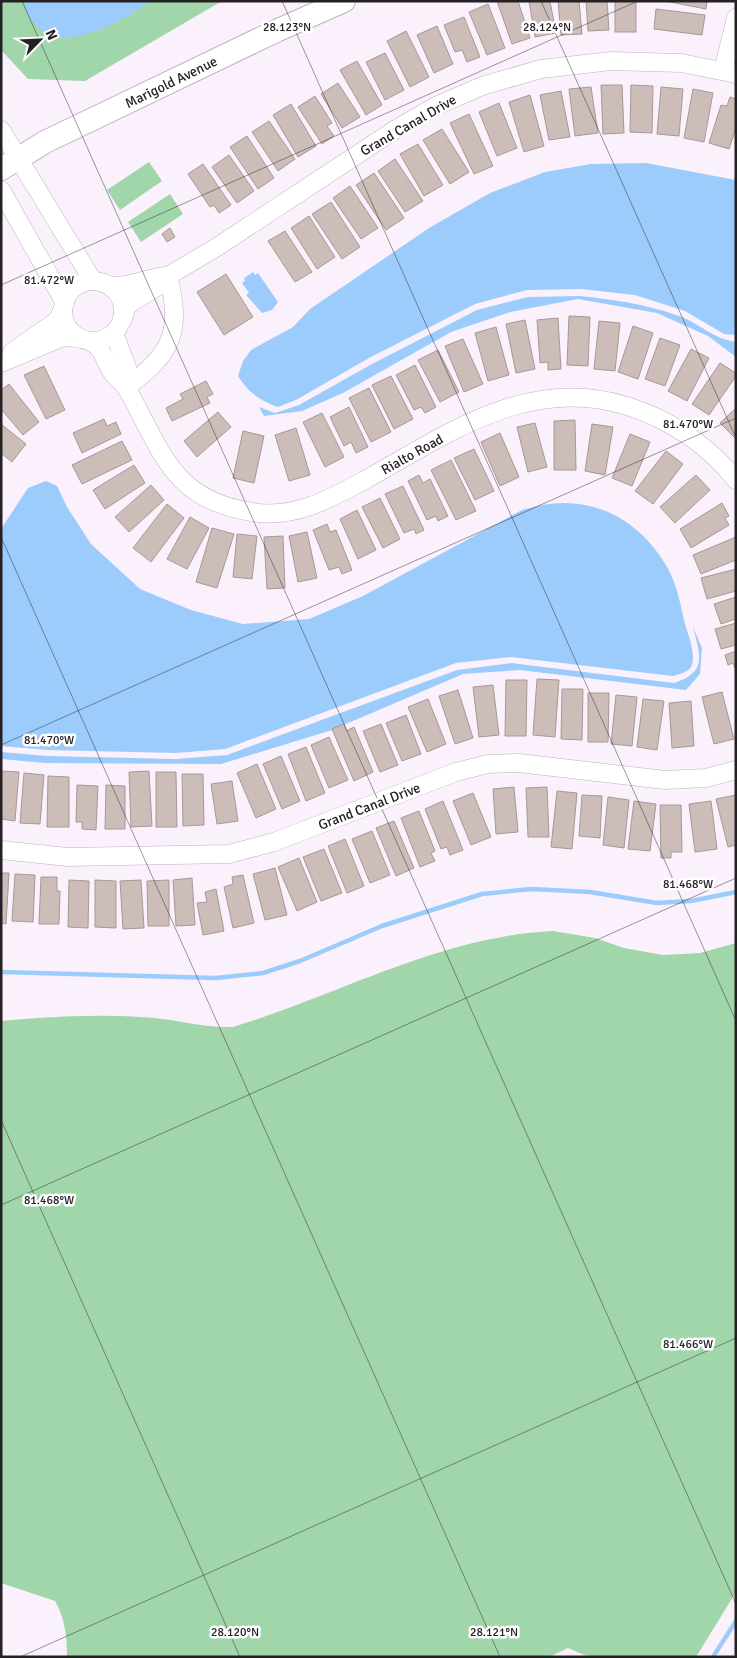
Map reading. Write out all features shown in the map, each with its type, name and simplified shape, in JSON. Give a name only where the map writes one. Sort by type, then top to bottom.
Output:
[{"type":"main road","name":"Marigold Avenue","points":[[10,164],[45,142],[258,39],[344,1]]},
{"type":"street","points":[[729,73],[736,18]]},
{"type":"street","name":"Grand Canal Drive","points":[[118,327],[132,302],[160,285],[168,276],[217,247],[396,129],[436,106],[482,86],[541,69],[588,62],[659,62],[729,73]]},
{"type":"street","points":[[1,130],[10,164],[101,283],[122,301],[118,327],[104,340],[61,338],[1,362]]},
{"type":"street","points":[[1,190],[64,305],[66,324],[76,336],[85,340]]},
{"type":"street","name":"Grand Canal Drive","points":[[101,283],[120,286],[154,276],[168,276]]},
{"type":"street","points":[[126,387],[144,375],[170,342],[175,323],[175,301],[168,276]]},
{"type":"street","points":[[1,362],[58,320],[64,305],[75,287],[82,283],[101,283]]},
{"type":"street","name":"Rialto Road","points":[[118,327],[127,366],[126,387]]},
{"type":"street","name":"Rialto Road","points":[[85,340],[101,349],[113,374],[126,387],[161,456],[182,481],[207,498],[225,506],[254,513],[295,511],[323,503],[484,414],[514,405],[559,398],[606,401],[652,415],[695,440],[736,480]]},
{"type":"street","name":"Grand Canal Drive","points":[[1,850],[68,857],[229,854],[274,842],[456,772],[488,764],[519,763],[665,780],[706,778],[736,770]]},
{"type":"green space","points":[[1,1],[222,1],[85,81],[28,79],[2,51]]},
{"type":"green space","points":[[149,162],[162,181],[120,210],[107,190]]},
{"type":"green space","points":[[170,194],[183,214],[141,242],[128,222]]},
{"type":"green space","points":[[553,931],[595,938],[624,948],[663,955],[700,953],[736,943],[736,1592],[696,1657],[589,1657],[568,1648],[549,1657],[67,1657],[65,1628],[55,1601],[1,1583],[1,1021],[71,1016],[124,1016],[233,1027],[430,955],[511,935]]},
{"type":"water","points":[[26,1],[150,1],[110,26],[77,36],[62,37],[48,34],[36,25],[26,11]]},
{"type":"water","points":[[646,163],[736,180],[736,335],[724,334],[685,311],[635,295],[581,289],[527,290],[475,304],[369,358],[296,400],[278,407],[265,402],[255,395],[238,376],[243,361],[251,350],[293,327],[310,309],[429,228],[490,193],[545,172],[591,164]]},
{"type":"water","points":[[253,272],[255,275],[258,273],[278,302],[272,310],[262,313],[246,295],[249,293],[242,283],[245,281],[244,278]]},
{"type":"water","points":[[580,296],[631,303],[679,316],[713,334],[736,342],[736,357],[708,336],[657,313],[578,299],[510,312],[451,332],[343,393],[302,411],[264,416],[259,407],[275,413],[299,405],[372,364],[477,310],[528,297]]},
{"type":"water","points":[[46,481],[57,486],[67,507],[91,544],[140,589],[191,610],[243,624],[309,619],[363,596],[522,510],[564,503],[584,505],[602,510],[620,518],[636,530],[651,544],[668,568],[677,590],[691,642],[692,665],[687,671],[673,676],[511,657],[456,663],[225,749],[176,753],[48,750],[1,746],[1,529],[28,488]]},
{"type":"water","points":[[693,627],[702,648],[700,674],[686,690],[520,670],[463,674],[332,730],[221,764],[46,763],[1,759],[1,752],[47,756],[176,759],[227,755],[457,670],[511,663],[674,683],[685,679],[697,668],[699,654]]},
{"type":"building","points":[[497,1],[518,1],[530,38],[512,44]]},
{"type":"building","points":[[529,1],[550,1],[556,33],[535,37]]},
{"type":"building","points":[[558,1],[579,1],[582,34],[561,35]]},
{"type":"building","points":[[586,1],[607,1],[609,30],[588,31]]},
{"type":"building","points":[[615,1],[636,1],[636,32],[615,32]]},
{"type":"building","points":[[665,1],[707,1],[706,9]]},
{"type":"building","points":[[488,4],[505,48],[487,55],[469,12]]},
{"type":"building","points":[[656,9],[705,15],[702,35],[654,29]]},
{"type":"building","points":[[464,17],[480,57],[467,62],[462,50],[455,52],[444,25]]},
{"type":"building","points":[[437,26],[453,64],[434,73],[417,35]]},
{"type":"building","points":[[406,31],[429,77],[410,87],[387,41]]},
{"type":"building","points":[[385,53],[404,90],[385,100],[366,62]]},
{"type":"building","points":[[357,61],[382,105],[366,115],[340,70]]},
{"type":"building","points":[[338,83],[360,117],[342,128],[321,94]]},
{"type":"building","points":[[601,85],[622,85],[624,133],[603,134]]},
{"type":"building","points":[[631,85],[653,86],[652,133],[630,132]]},
{"type":"building","points":[[591,87],[598,133],[575,136],[569,89]]},
{"type":"building","points":[[661,87],[683,89],[679,136],[657,134]]},
{"type":"building","points":[[693,89],[713,93],[704,142],[684,138]]},
{"type":"building","points":[[561,91],[570,137],[549,140],[540,95]]},
{"type":"building","points":[[530,95],[544,146],[524,152],[509,102]]},
{"type":"building","points":[[315,96],[332,123],[327,126],[334,136],[322,144],[298,107]]},
{"type":"building","points":[[730,97],[736,99],[736,128],[729,149],[709,143],[721,105],[727,106]]},
{"type":"building","points":[[499,103],[517,148],[497,156],[479,112]]},
{"type":"building","points":[[291,104],[316,146],[298,157],[273,115]]},
{"type":"building","points":[[469,114],[493,166],[474,174],[450,123]]},
{"type":"building","points":[[269,121],[295,159],[278,171],[252,132]]},
{"type":"building","points":[[442,129],[469,172],[450,184],[423,140]]},
{"type":"building","points":[[247,136],[274,178],[258,189],[230,147]]},
{"type":"building","points":[[418,144],[443,185],[424,196],[400,154]]},
{"type":"building","points":[[229,155],[254,191],[237,203],[212,167]]},
{"type":"building","points":[[395,159],[423,201],[405,212],[378,171]]},
{"type":"building","points":[[203,164],[231,205],[219,213],[214,205],[210,207],[188,174]]},
{"type":"building","points":[[374,173],[404,218],[386,230],[356,185]]},
{"type":"building","points":[[350,186],[378,228],[361,239],[333,198]]},
{"type":"building","points":[[331,202],[360,247],[342,259],[312,214]]},
{"type":"building","points":[[309,216],[335,257],[317,269],[291,228]]},
{"type":"building","points":[[170,228],[175,237],[167,242],[162,234]]},
{"type":"building","points":[[285,231],[312,272],[295,282],[268,241]]},
{"type":"building","points":[[226,274],[253,317],[224,335],[197,292]]},
{"type":"building","points":[[569,316],[590,317],[588,366],[567,365]]},
{"type":"building","points":[[558,318],[561,369],[548,370],[548,362],[540,363],[537,320]]},
{"type":"building","points":[[525,320],[535,369],[516,373],[506,324]]},
{"type":"building","points":[[599,321],[620,323],[615,371],[594,369]]},
{"type":"building","points":[[633,326],[653,333],[638,379],[618,372]]},
{"type":"building","points":[[496,327],[509,375],[488,381],[475,333]]},
{"type":"building","points":[[660,338],[680,345],[665,386],[645,379]]},
{"type":"building","points":[[463,339],[483,384],[464,392],[445,346]]},
{"type":"building","points":[[691,349],[709,358],[687,401],[668,391]]},
{"type":"building","points":[[438,350],[459,392],[440,402],[418,360]]},
{"type":"building","points":[[720,363],[736,373],[736,376],[709,415],[692,404]]},
{"type":"building","points":[[415,365],[436,407],[425,413],[421,407],[414,410],[396,375]]},
{"type":"building","points":[[44,366],[65,410],[46,419],[24,375]]},
{"type":"building","points":[[391,376],[413,419],[394,429],[372,385]]},
{"type":"building","points":[[206,381],[213,394],[207,397],[210,403],[172,421],[166,408],[183,399],[180,394]]},
{"type":"building","points":[[9,384],[39,422],[23,435],[1,409],[1,390]]},
{"type":"building","points":[[369,388],[391,432],[371,442],[349,398]]},
{"type":"building","points":[[349,407],[368,447],[356,453],[351,442],[344,446],[330,417]]},
{"type":"building","points":[[736,408],[736,439],[720,423]]},
{"type":"building","points":[[218,412],[231,427],[197,457],[184,441]]},
{"type":"building","points":[[322,413],[344,457],[325,467],[303,422]]},
{"type":"building","points":[[104,419],[107,426],[116,422],[121,434],[82,453],[73,433]]},
{"type":"building","points":[[575,420],[576,470],[554,470],[554,421]]},
{"type":"building","points":[[535,423],[547,467],[528,472],[517,427]]},
{"type":"building","points":[[1,424],[26,444],[12,462],[1,453]]},
{"type":"building","points":[[592,424],[613,427],[605,475],[585,471]]},
{"type":"building","points":[[296,428],[310,475],[289,481],[275,435]]},
{"type":"building","points":[[243,431],[264,436],[254,483],[233,478]]},
{"type":"building","points":[[500,433],[519,477],[500,486],[481,442]]},
{"type":"building","points":[[630,434],[650,442],[632,486],[612,478]]},
{"type":"building","points":[[122,441],[132,460],[82,484],[72,465]]},
{"type":"building","points":[[474,449],[494,491],[475,500],[454,458]]},
{"type":"building","points":[[666,451],[683,464],[653,504],[635,491]]},
{"type":"building","points":[[451,460],[476,511],[456,520],[431,470]]},
{"type":"building","points":[[134,465],[145,483],[105,509],[93,490]]},
{"type":"building","points":[[419,475],[423,483],[430,479],[448,516],[438,521],[436,516],[427,520],[408,481]]},
{"type":"building","points":[[696,475],[710,490],[675,523],[660,507]]},
{"type":"building","points":[[151,485],[164,500],[129,532],[115,517]]},
{"type":"building","points":[[403,486],[424,530],[416,534],[414,529],[404,533],[385,494]]},
{"type":"building","points":[[380,498],[400,539],[383,548],[362,507]]},
{"type":"building","points":[[722,503],[729,516],[725,518],[729,525],[691,548],[680,529]]},
{"type":"building","points":[[167,504],[184,518],[151,562],[133,548]]},
{"type":"building","points":[[357,510],[376,550],[358,559],[340,519]]},
{"type":"building","points":[[190,517],[209,528],[187,569],[167,559]]},
{"type":"building","points":[[327,524],[330,532],[336,530],[352,570],[342,574],[339,567],[329,570],[313,530]]},
{"type":"building","points":[[212,528],[234,534],[217,588],[196,582]]},
{"type":"building","points":[[307,532],[317,578],[298,582],[289,536]]},
{"type":"building","points":[[237,534],[257,536],[252,579],[233,577]]},
{"type":"building","points":[[283,536],[285,588],[267,589],[264,537]]},
{"type":"building","points":[[736,537],[736,560],[701,574],[693,555]]},
{"type":"building","points":[[736,569],[736,591],[707,599],[701,578]]},
{"type":"building","points":[[736,597],[736,619],[721,624],[714,604]]},
{"type":"building","points":[[736,623],[736,645],[721,649],[715,629]]},
{"type":"building","points":[[736,651],[736,671],[733,663],[728,665],[725,655]]},
{"type":"building","points":[[537,679],[559,680],[555,737],[533,735]]},
{"type":"building","points":[[506,680],[527,680],[526,736],[505,736]]},
{"type":"building","points":[[493,685],[499,735],[479,737],[473,687]]},
{"type":"building","points":[[562,689],[583,689],[582,740],[561,739]]},
{"type":"building","points":[[458,690],[473,738],[455,744],[439,696]]},
{"type":"building","points":[[722,692],[734,739],[714,744],[702,697]]},
{"type":"building","points":[[588,693],[609,693],[608,742],[588,742]]},
{"type":"building","points":[[616,695],[637,697],[632,746],[611,744]]},
{"type":"building","points":[[428,699],[446,744],[427,752],[408,707]]},
{"type":"building","points":[[643,699],[664,701],[657,750],[637,747]]},
{"type":"building","points":[[691,701],[694,746],[672,748],[669,703]]},
{"type":"building","points":[[406,715],[421,754],[402,761],[386,723]]},
{"type":"building","points":[[344,724],[346,731],[354,727],[373,772],[354,781],[332,729]]},
{"type":"building","points":[[381,724],[398,765],[380,772],[363,731]]},
{"type":"building","points":[[329,737],[348,780],[329,788],[311,745]]},
{"type":"building","points":[[306,747],[325,793],[306,801],[288,754]]},
{"type":"building","points":[[281,756],[300,801],[282,809],[263,764]]},
{"type":"building","points":[[257,764],[276,809],[256,818],[237,773]]},
{"type":"building","points":[[1,771],[19,772],[15,821],[1,819]]},
{"type":"building","points":[[149,771],[152,826],[131,827],[129,772]]},
{"type":"building","points":[[156,772],[176,772],[177,827],[156,827]]},
{"type":"building","points":[[24,773],[44,775],[40,824],[20,823]]},
{"type":"building","points":[[182,774],[203,774],[204,825],[183,826]]},
{"type":"building","points":[[48,776],[69,777],[69,827],[47,827]]},
{"type":"building","points":[[232,781],[238,821],[217,824],[211,784]]},
{"type":"building","points":[[77,785],[98,786],[96,830],[82,829],[82,822],[76,822]]},
{"type":"building","points":[[106,785],[125,786],[125,829],[105,829]]},
{"type":"building","points":[[514,787],[518,832],[496,834],[493,789]]},
{"type":"building","points":[[547,787],[549,837],[528,837],[526,788]]},
{"type":"building","points":[[557,791],[577,793],[572,849],[551,847]]},
{"type":"building","points":[[473,793],[491,837],[471,845],[453,801]]},
{"type":"building","points":[[582,795],[602,796],[600,838],[579,836]]},
{"type":"building","points":[[736,795],[736,845],[728,847],[716,799]]},
{"type":"building","points":[[608,797],[629,800],[624,848],[603,845]]},
{"type":"building","points":[[443,801],[463,850],[450,855],[447,847],[441,849],[425,809]]},
{"type":"building","points":[[634,801],[656,804],[650,851],[628,849]]},
{"type":"building","points":[[711,801],[717,849],[695,852],[689,804]]},
{"type":"building","points":[[660,805],[681,805],[682,852],[671,852],[671,858],[661,858]]},
{"type":"building","points":[[419,811],[435,851],[431,853],[435,861],[420,867],[401,818]]},
{"type":"building","points":[[394,821],[414,868],[396,876],[376,828]]},
{"type":"building","points":[[372,831],[390,875],[370,883],[352,839]]},
{"type":"building","points":[[345,839],[364,886],[347,893],[328,846]]},
{"type":"building","points":[[324,849],[342,893],[321,901],[303,857]]},
{"type":"building","points":[[299,858],[317,902],[297,911],[278,867]]},
{"type":"building","points":[[275,868],[287,915],[265,920],[253,874]]},
{"type":"building","points":[[1,873],[9,873],[6,924],[1,923]]},
{"type":"building","points":[[15,874],[35,875],[33,922],[12,921]]},
{"type":"building","points":[[243,875],[254,923],[233,928],[224,887],[233,884],[232,877]]},
{"type":"building","points":[[41,877],[57,877],[57,891],[60,891],[59,924],[39,924]]},
{"type":"building","points":[[192,878],[195,925],[176,926],[173,880]]},
{"type":"building","points":[[69,880],[89,881],[88,928],[68,927]]},
{"type":"building","points":[[95,880],[116,881],[116,928],[95,927]]},
{"type":"building","points":[[141,880],[144,928],[123,929],[120,881]]},
{"type":"building","points":[[169,880],[169,926],[148,926],[147,881]]},
{"type":"building","points":[[216,889],[224,931],[203,935],[197,903],[207,902],[205,892]]},
{"type":"waterway","points":[[1,972],[216,978],[263,973],[300,961],[382,926],[482,894],[531,889],[590,892],[657,903],[691,901],[736,892]]},
{"type":"waterway","points":[[713,1657],[736,1621]]}]
